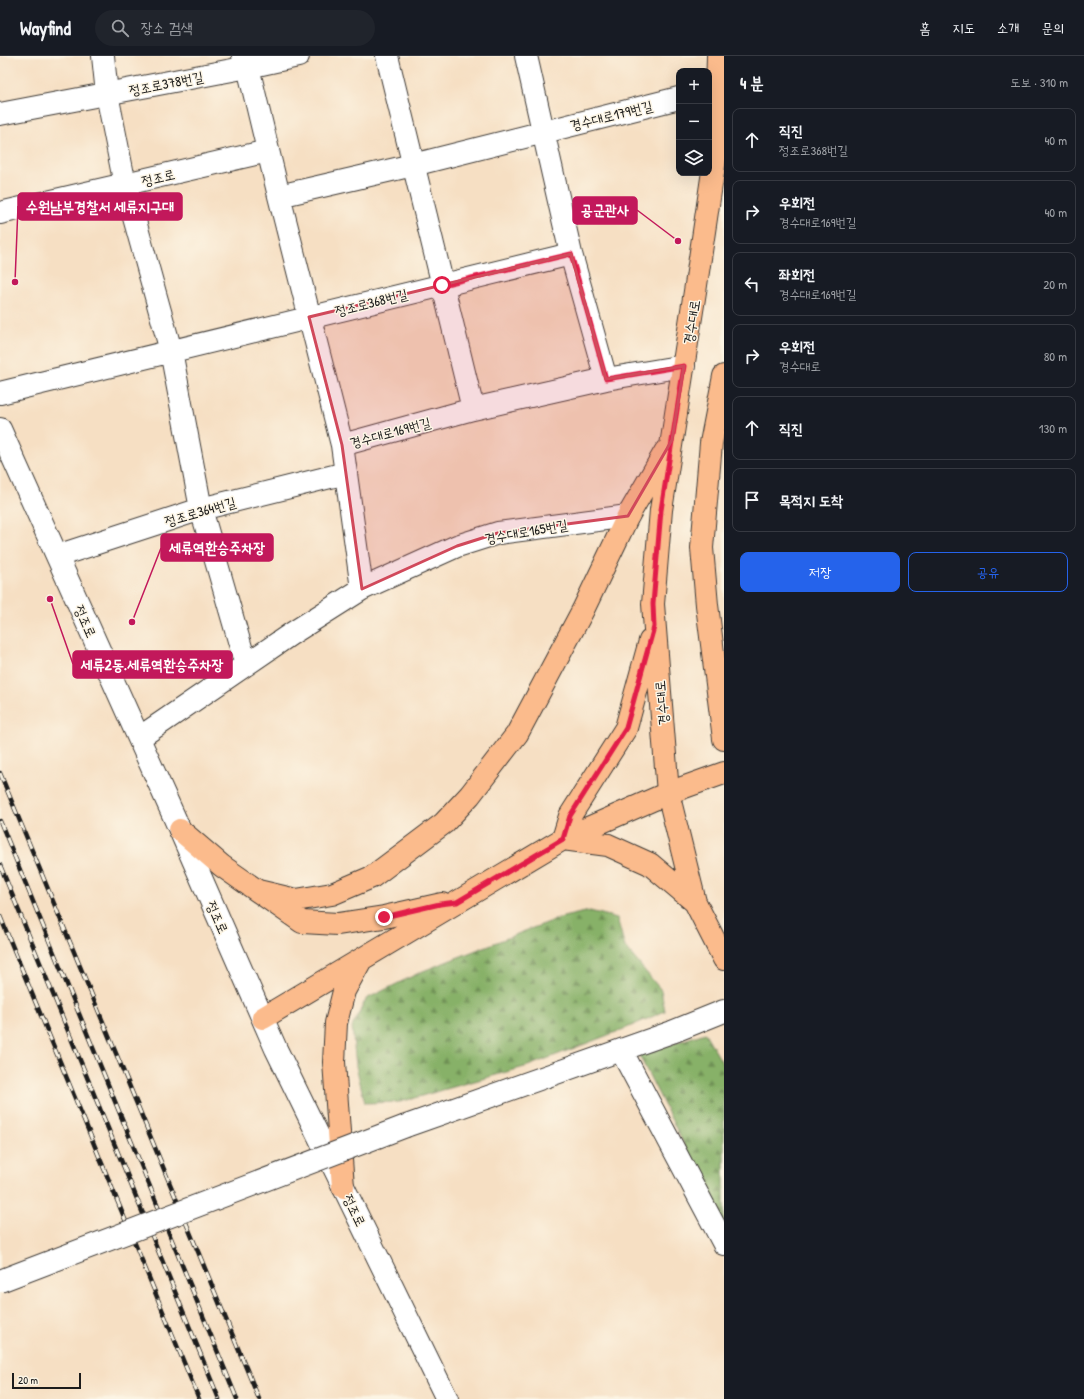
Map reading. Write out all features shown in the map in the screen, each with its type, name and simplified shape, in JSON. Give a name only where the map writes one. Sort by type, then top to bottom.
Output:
[{"type":"main road","name":"경수대로","points":[[718,56],[713,90],[715,158],[661,510],[653,604],[668,793],[694,902],[724,959]]},
{"type":"main road","points":[[724,376],[711,443],[702,548],[707,605],[724,739]]},
{"type":"main road","points":[[258,891],[296,900],[332,894],[372,877],[444,822],[470,795],[517,734],[583,610],[628,516],[672,440]]},
{"type":"main road","points":[[563,839],[570,816],[626,728],[654,627]]},
{"type":"main road","points":[[263,1018],[563,839],[668,793],[724,773]]},
{"type":"main road","points":[[180,830],[222,866],[302,922],[338,924],[384,917],[440,904],[457,902]]},
{"type":"main road","points":[[563,839],[608,845],[650,864],[694,902]]},
{"type":"main road","points":[[343,1187],[334,1062],[336,1023],[344,991],[361,959]]},
{"type":"street","points":[[103,56],[107,94],[125,185],[171,351],[200,509],[246,665]]},
{"type":"street","name":"정조로378번길","points":[[0,114],[107,94],[246,62],[298,56]]},
{"type":"street","points":[[387,56],[473,409]]},
{"type":"street","points":[[526,56],[571,254],[606,379]]},
{"type":"street","name":"경수대로169번길","points":[[246,62],[342,445],[473,409],[606,379],[684,366]]},
{"type":"street","name":"경수대로179번길","points":[[279,196],[413,165],[676,99]]},
{"type":"street","name":"정조로","points":[[0,213],[268,151]]},
{"type":"street","name":"정조로368번길","points":[[0,393],[571,254]]},
{"type":"street","name":"정조로","points":[[0,429],[180,830],[276,1049],[447,1399]]},
{"type":"street","points":[[342,445],[362,589]]},
{"type":"street","name":"정조로364번길","points":[[57,556],[200,509],[346,473]]},
{"type":"street","name":"경수대로165번길","points":[[139,738],[291,634],[362,589],[457,546],[498,533],[628,516]]},
{"type":"street","points":[[0,1281],[406,1126],[672,1032],[724,1011]]},
{"type":"street","points":[[621,1050],[724,1244]]},
{"type":"highlighted area","points":[[571,254],[606,379],[684,366],[672,440],[628,516],[498,533],[457,546],[362,589],[342,445],[309,317]]},
{"type":"green space","points":[[590,911],[617,918],[625,947],[661,990],[665,1011],[629,1027],[528,1066],[400,1102],[365,1103],[356,1066],[352,1027],[366,999],[423,971],[563,917]]},
{"type":"green space","points":[[705,1033],[724,1066],[724,1224],[639,1055]]},
{"type":"railway","points":[[0,773],[259,1399]]},
{"type":"railway","points":[[0,821],[237,1399]]},
{"type":"railway","points":[[0,865],[219,1399]]},
{"type":"railway","points":[[0,916],[199,1399]]},
{"type":"place","name":"공군관사","points":[[678,241]]},
{"type":"place","name":"수원남부경찰서 세류지구대","points":[[15,282]]},
{"type":"place","name":"세류2동.세류역환승주차장","points":[[50,599]]},
{"type":"place","name":"세류역환승주차장","points":[[132,622]]},
{"type":"route","points":[[384,917],[440,904],[457,902],[563,839],[570,816],[626,728],[654,627],[653,604],[661,510],[684,366],[606,379],[571,254],[442,285]]}]
